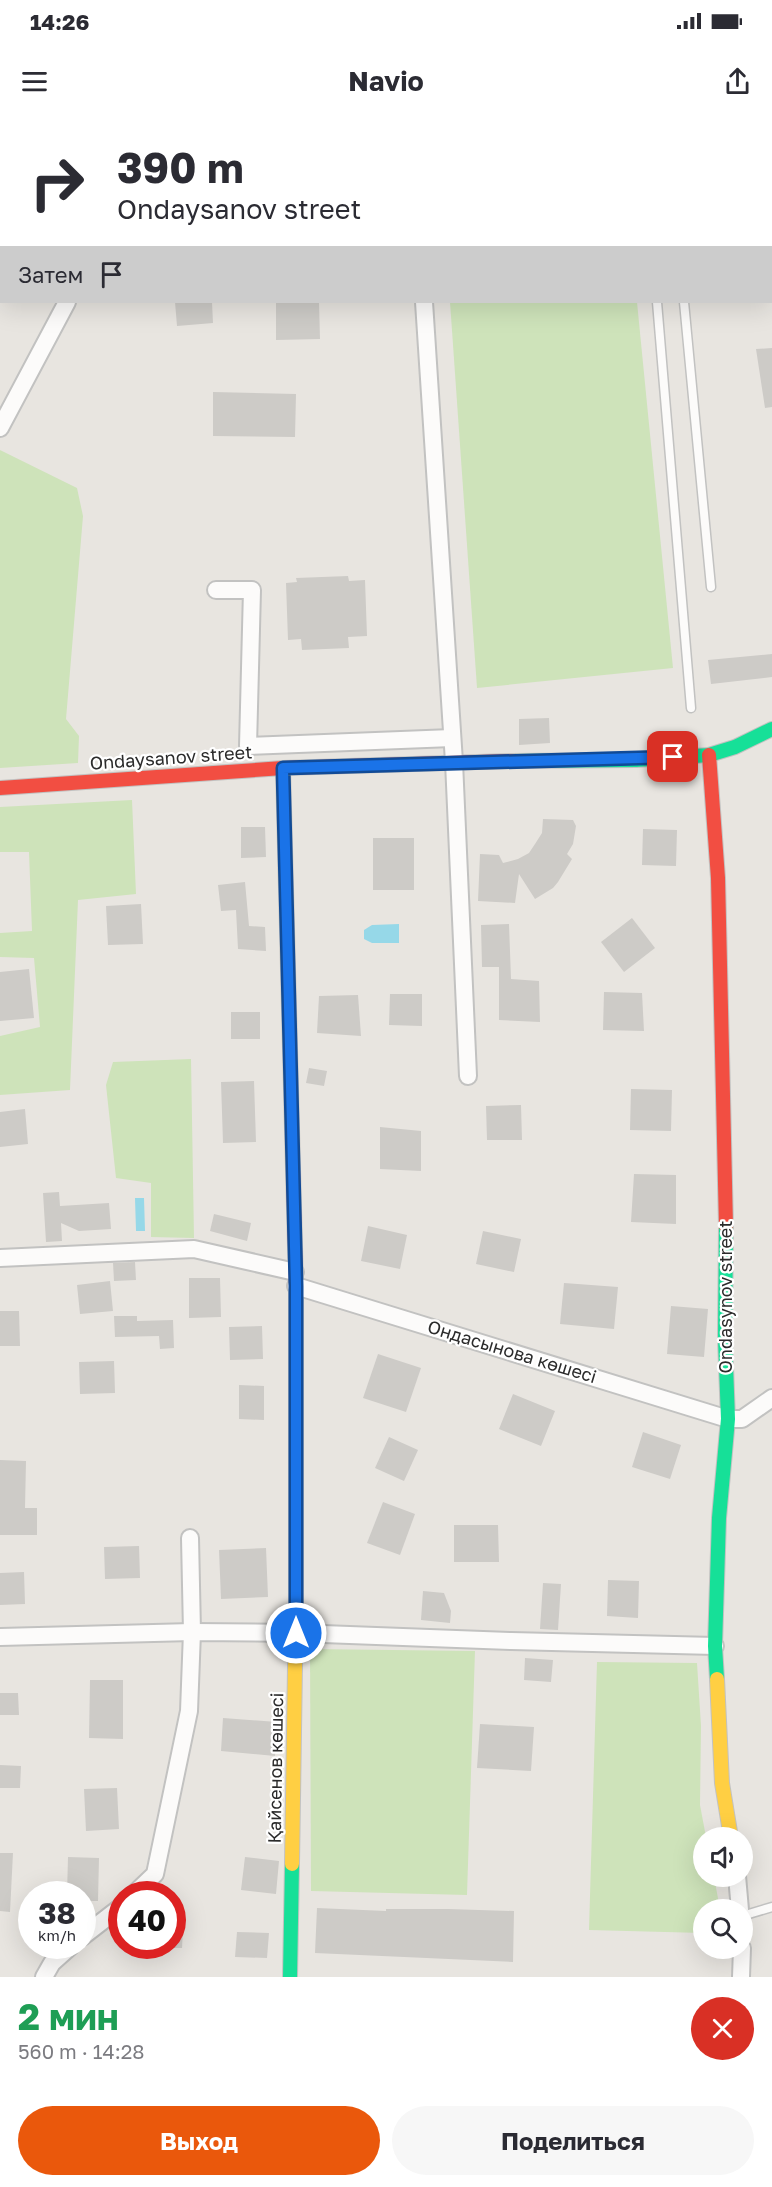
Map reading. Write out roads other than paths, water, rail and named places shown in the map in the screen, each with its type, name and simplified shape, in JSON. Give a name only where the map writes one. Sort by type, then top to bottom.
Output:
[{"type":"street","points":[[0,428],[67,303]]},
{"type":"street","points":[[424,303],[454,762],[468,1076]]},
{"type":"street","points":[[216,590],[252,590],[248,746],[452,738]]},
{"type":"street","name":"Ondaysanov street","points":[[0,788],[283,768],[454,762],[636,760],[709,755],[735,747],[772,729]]},
{"type":"street","name":"Ondasynov street","points":[[709,755],[718,878],[722,991],[726,1177],[725,1339],[728,1419],[719,1518],[715,1646],[722,1783],[729,1827]]},
{"type":"street","name":"Қайсенов көшесі","points":[[283,768],[295,1279],[296,1633],[290,1977]]},
{"type":"street","name":"Ондасынова көшесі","points":[[0,1258],[194,1249],[295,1279],[728,1419]]},
{"type":"street","points":[[728,1419],[742,1419],[772,1398]]},
{"type":"street","points":[[147,1881],[154,1874],[189,1711],[192,1632],[190,1538]]},
{"type":"street","points":[[0,1637],[192,1632],[296,1633],[715,1646]]},
{"type":"street","points":[[96,1926],[108,1917]]},
{"type":"street","points":[[44,1977],[57,1959]]},
{"type":"street","points":[[741,1977],[742,1959]]},
{"type":"lane","points":[[657,303],[691,708]]},
{"type":"lane","points":[[684,303],[711,587]]},
{"type":"lane","points":[[753,1913],[772,1907]]},
{"type":"water","points":[[399,924],[399,943],[372,943],[364,939],[364,930],[372,925]]},
{"type":"water","points":[[135,1198],[144,1198],[145,1231],[136,1231]]}]
